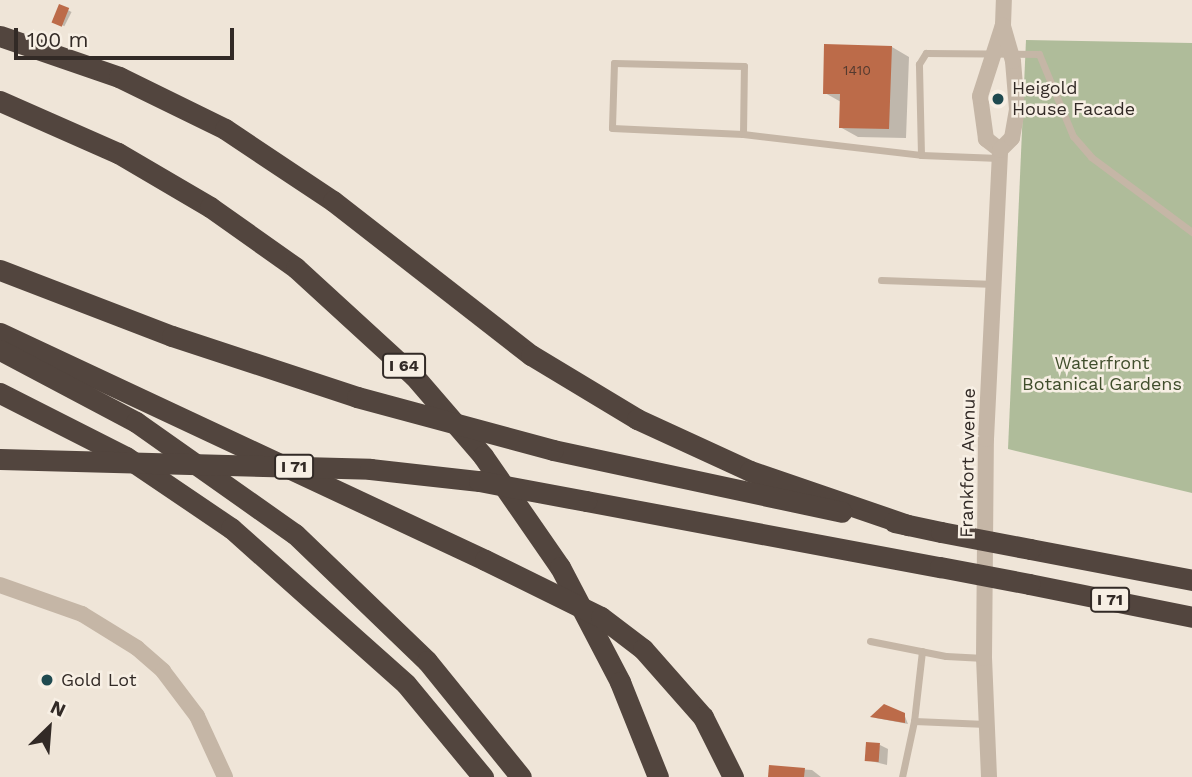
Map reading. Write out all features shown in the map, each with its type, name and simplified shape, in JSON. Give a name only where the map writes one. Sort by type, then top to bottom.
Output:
[{"type":"highway","points":[[0,36],[119,76],[225,129],[333,201],[531,355],[627,414],[729,462],[908,525]]},
{"type":"highway","name":"I 64","points":[[0,101],[118,153],[210,207],[296,268],[414,376],[483,456],[560,566],[620,682],[657,777]]},
{"type":"highway","name":"I 71","points":[[0,270],[172,336],[357,397],[553,450],[942,532],[1192,580]]},
{"type":"highway","points":[[0,333],[589,610],[643,649],[702,717],[733,777]]},
{"type":"highway","points":[[0,350],[136,422],[295,534],[418,651],[521,777]]},
{"type":"highway","points":[[0,393],[172,486],[284,573],[406,684],[482,777]]},
{"type":"highway","name":"I 71","points":[[0,460],[370,469],[479,481],[1192,617]]},
{"type":"highway","points":[[379,661],[390,684],[467,777]]},
{"type":"street","name":"Frankfort Avenue","points":[[989,777],[984,658],[986,439],[1000,154],[1014,128],[1012,55],[1003,24],[1004,0]]},
{"type":"street","name":"Frankfort Avenue","points":[[1000,154],[986,139],[982,127],[980,96],[1003,24]]},
{"type":"street","points":[[0,585],[82,614],[137,648],[163,671],[197,716],[225,777]]},
{"type":"lane","points":[[921,155],[919,64],[926,53],[1039,54],[1073,136],[1091,157],[1192,232]]},
{"type":"lane","points":[[743,134],[744,66],[614,63],[612,128],[743,134],[921,155],[1000,154]]},
{"type":"lane","points":[[881,280],[995,284]]},
{"type":"lane","points":[[870,641],[922,652],[984,658]]},
{"type":"lane","points":[[902,777],[914,721],[922,652]]},
{"type":"lane","points":[[914,721],[986,724]]},
{"type":"green space","name":"Waterfront Botanical Gardens","points":[[1026,40],[1192,43],[1192,493],[1008,449]]},
{"type":"building","points":[[59,4],[69,8],[62,27],[52,23]]},
{"type":"building","points":[[824,44],[892,46],[889,129],[839,128],[840,94],[823,94]]},
{"type":"building","points":[[884,704],[905,713],[905,723],[870,717]]},
{"type":"building","points":[[866,742],[880,743],[879,762],[865,761]]},
{"type":"building","points":[[769,765],[805,768],[804,777],[768,777]]},
{"type":"place","name":"Heigold House Facade","points":[[998,99]]},
{"type":"place","name":"Gold Lot","points":[[47,680]]}]
